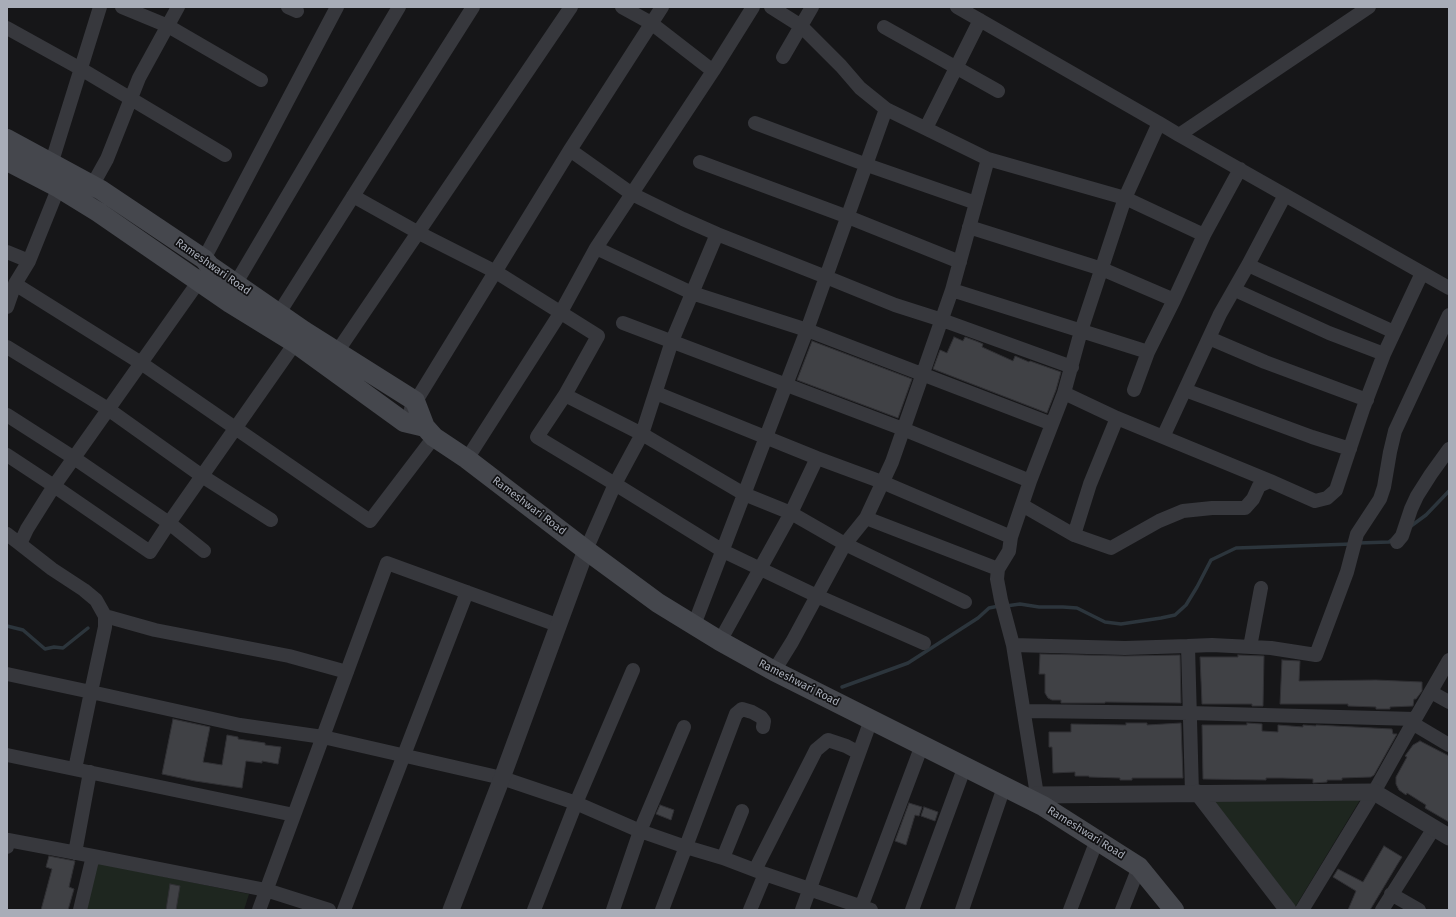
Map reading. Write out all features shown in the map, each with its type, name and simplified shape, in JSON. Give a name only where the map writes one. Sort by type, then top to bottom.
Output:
[{"type":"main road","name":"Rameshwari Road","points":[[7,139],[56,176],[92,186],[204,269],[236,283],[279,313],[300,337],[337,352],[416,402]]},
{"type":"main road","points":[[7,161],[56,176],[82,203],[150,246],[204,269],[230,303],[300,337],[404,422],[430,432]]},
{"type":"main road","points":[[416,402],[430,432]]},
{"type":"main road","name":"Rameshwari Road","points":[[430,432],[658,603],[720,641],[774,671],[1004,787],[1033,796],[1043,806],[1139,867],[1174,910]]},
{"type":"street","points":[[7,307],[14,284],[29,260],[56,176],[81,69],[100,7]]},
{"type":"street","points":[[122,7],[168,26],[261,80]]},
{"type":"street","points":[[82,203],[107,159],[132,99],[139,78],[178,7]]},
{"type":"street","points":[[20,544],[27,529],[54,486],[141,363],[204,269],[337,7]]},
{"type":"street","points":[[236,283],[399,7]]},
{"type":"street","points":[[279,313],[473,7]]},
{"type":"street","points":[[337,352],[571,7]]},
{"type":"street","points":[[622,7],[651,23],[713,71]]},
{"type":"street","points":[[404,422],[570,150],[662,7]]},
{"type":"street","points":[[467,459],[560,312],[596,248],[754,7]]},
{"type":"street","points":[[772,7],[801,26],[841,66],[860,88],[886,109],[988,159],[1125,198],[1204,235]]},
{"type":"street","points":[[783,57],[812,7]]},
{"type":"street","points":[[957,7],[1449,288]]},
{"type":"street","points":[[1179,135],[1369,7]]},
{"type":"street","points":[[926,128],[980,20]]},
{"type":"street","points":[[884,27],[998,91]]},
{"type":"street","points":[[7,28],[81,69],[225,155]]},
{"type":"street","points":[[694,625],[807,330],[886,109]]},
{"type":"street","points":[[755,123],[866,165],[976,203]]},
{"type":"street","points":[[1159,123],[1125,198],[1082,330],[1064,393],[1030,481],[1011,537],[1008,551],[998,569],[997,579],[1002,606],[1013,645],[1024,711],[1033,796],[1374,792],[1449,837]]},
{"type":"street","points":[[570,150],[632,194],[717,234],[895,305],[942,320],[1072,367]]},
{"type":"street","points":[[774,671],[792,642],[845,544],[866,518],[892,462],[952,290],[988,159]]},
{"type":"street","points":[[700,162],[848,217],[960,262]]},
{"type":"street","points":[[1134,390],[1148,352],[1204,235],[1240,169]]},
{"type":"street","points":[[1163,437],[1220,314],[1285,195]]},
{"type":"street","points":[[353,196],[418,232],[496,272],[598,336],[565,395],[537,437],[723,550],[817,596],[924,643]]},
{"type":"street","points":[[969,228],[1102,269],[1174,300]]},
{"type":"street","points":[[451,910],[502,778],[586,550],[615,484],[642,434],[672,342],[717,234]]},
{"type":"street","points":[[596,248],[692,293],[807,330],[1052,424]]},
{"type":"street","points":[[7,252],[29,260]]},
{"type":"street","points":[[1248,265],[1394,332]]},
{"type":"street","points":[[1064,393],[1117,418],[1315,500],[1327,498],[1336,490],[1384,354],[1422,273]]},
{"type":"street","points":[[14,284],[141,363],[236,427],[370,521],[430,432]]},
{"type":"street","points":[[952,290],[1148,352]]},
{"type":"street","points":[[1234,290],[1328,332],[1384,354]]},
{"type":"street","points":[[1013,645],[1125,648],[1250,646],[1316,655],[1347,572],[1357,534],[1382,493],[1395,431],[1449,316]]},
{"type":"street","points":[[624,323],[903,429],[1030,481]]},
{"type":"street","points":[[7,454],[150,552],[300,337]]},
{"type":"street","points":[[1209,338],[1265,362],[1367,400]]},
{"type":"street","points":[[7,347],[108,409],[202,476],[271,520]]},
{"type":"street","points":[[1185,390],[1305,435],[1350,449]]},
{"type":"street","points":[[656,393],[817,458],[882,482],[1011,537]]},
{"type":"street","points":[[565,395],[642,434],[744,494],[792,513],[845,544],[966,602]]},
{"type":"street","points":[[7,415],[170,523],[204,551]]},
{"type":"street","points":[[1074,535],[1090,484],[1117,418]]},
{"type":"street","points":[[1402,534],[1411,509],[1423,486],[1449,450]]},
{"type":"street","points":[[720,641],[792,513],[817,458]]},
{"type":"street","points":[[1022,505],[1074,535],[1111,548],[1160,521],[1183,511],[1212,508],[1245,508],[1253,499],[1259,486],[1270,481]]},
{"type":"street","points":[[866,518],[998,569]]},
{"type":"street","points":[[7,534],[52,569],[84,590],[96,600],[104,616],[105,627],[75,769]]},
{"type":"street","points":[[258,910],[387,563],[558,625]]},
{"type":"street","points":[[1250,646],[1261,588]]},
{"type":"street","points":[[344,910],[467,592]]},
{"type":"street","points":[[104,616],[155,630],[289,656],[347,672]]},
{"type":"street","points":[[1188,646],[1189,713],[1195,793],[1288,910]]},
{"type":"street","points":[[1302,910],[1374,792],[1449,660]]},
{"type":"street","points":[[534,910],[576,803],[633,670]]},
{"type":"street","points":[[7,674],[240,725],[323,738],[404,755],[502,778],[576,803],[640,831],[723,858],[864,909],[922,745]]},
{"type":"street","points":[[1431,692],[1449,702]]},
{"type":"street","points":[[662,910],[736,714],[742,709],[752,712],[761,717],[764,721],[763,727]]},
{"type":"street","points":[[1024,711],[1189,713],[1414,721],[1449,746]]},
{"type":"street","points":[[802,910],[871,720]]},
{"type":"street","points":[[613,910],[640,831],[684,727]]},
{"type":"street","points":[[750,910],[760,872],[816,750],[828,740],[859,753]]},
{"type":"street","points":[[7,754],[294,815]]},
{"type":"street","points":[[912,910],[965,766]]},
{"type":"street","points":[[74,853],[90,772]]},
{"type":"street","points":[[962,910],[1004,787]]},
{"type":"street","points":[[723,858],[742,811]]},
{"type":"street","points":[[1382,910],[1434,828]]},
{"type":"street","points":[[1070,910],[1097,840]]},
{"type":"street","points":[[7,842],[93,856],[266,890],[328,910]]},
{"type":"street","points":[[80,910],[93,856]]},
{"type":"street","points":[[1122,910],[1139,867]]},
{"type":"street","points":[[1391,894],[1419,910]]},
{"type":"shaded area","points":[[1205,798],[1360,800],[1294,909]]},
{"type":"shaded area","points":[[87,861],[249,894],[244,910],[78,910]]},
{"type":"building","points":[[954,337],[963,341],[965,337],[976,341],[983,344],[982,347],[1013,361],[1015,356],[1061,372],[1047,413],[933,369],[940,350],[947,353]]},
{"type":"building","points":[[812,341],[912,379],[898,418],[797,380]]},
{"type":"building","points":[[1040,654],[1125,656],[1180,655],[1181,703],[1061,703],[1061,700],[1052,700],[1048,698],[1045,693],[1045,674],[1039,674]]},
{"type":"building","points":[[1238,655],[1264,656],[1263,706],[1252,706],[1252,704],[1202,704],[1200,657],[1238,657]]},
{"type":"building","points":[[1282,660],[1300,661],[1299,681],[1376,680],[1422,682],[1422,691],[1416,699],[1414,699],[1413,706],[1390,707],[1390,709],[1348,706],[1348,704],[1280,704]]},
{"type":"building","points":[[173,719],[210,727],[203,762],[222,765],[227,735],[238,737],[238,739],[265,743],[265,745],[281,747],[278,764],[262,761],[262,763],[246,761],[242,788],[195,781],[162,774]]},
{"type":"building","points":[[1126,723],[1147,723],[1147,725],[1181,723],[1183,778],[1132,778],[1132,780],[1120,780],[1120,778],[1075,776],[1075,772],[1053,773],[1052,747],[1049,747],[1049,732],[1071,732],[1071,724],[1126,725]]},
{"type":"building","points":[[1247,723],[1262,724],[1262,731],[1278,732],[1278,725],[1303,727],[1303,725],[1316,725],[1392,729],[1393,734],[1397,734],[1374,775],[1371,777],[1342,778],[1342,780],[1327,780],[1327,782],[1313,783],[1313,779],[1203,779],[1202,725],[1247,725]]},
{"type":"building","points":[[1420,741],[1449,756],[1449,822],[1425,808],[1426,805],[1407,793],[1406,795],[1399,790],[1396,784],[1396,777],[1407,757],[1405,756],[1413,745]]},
{"type":"building","points":[[909,803],[922,807],[919,816],[915,815],[906,845],[895,841]]},
{"type":"building","points":[[660,805],[674,810],[671,820],[656,814]]},
{"type":"building","points":[[924,807],[938,812],[935,821],[921,816]]},
{"type":"building","points":[[1384,846],[1402,857],[1370,910],[1348,910],[1356,891],[1333,877],[1338,869],[1363,882]]},
{"type":"building","points":[[49,856],[75,861],[69,887],[74,889],[68,910],[41,910],[52,869],[46,867]]},
{"type":"building","points":[[170,884],[180,886],[176,910],[166,910]]},
{"type":"waterway","points":[[1411,526],[1426,515],[1449,491]]},
{"type":"waterway","points":[[1358,543],[1389,542],[1393,539]]},
{"type":"waterway","points":[[1006,606],[1020,604],[1039,607],[1077,608],[1105,622],[1121,624],[1161,618],[1175,615],[1186,605],[1211,560],[1236,548],[1352,544]]},
{"type":"waterway","points":[[842,687],[908,663],[978,618],[989,608],[999,606]]},
{"type":"waterway","points":[[7,626],[23,630],[45,649],[54,647],[63,648],[88,628]]}]
